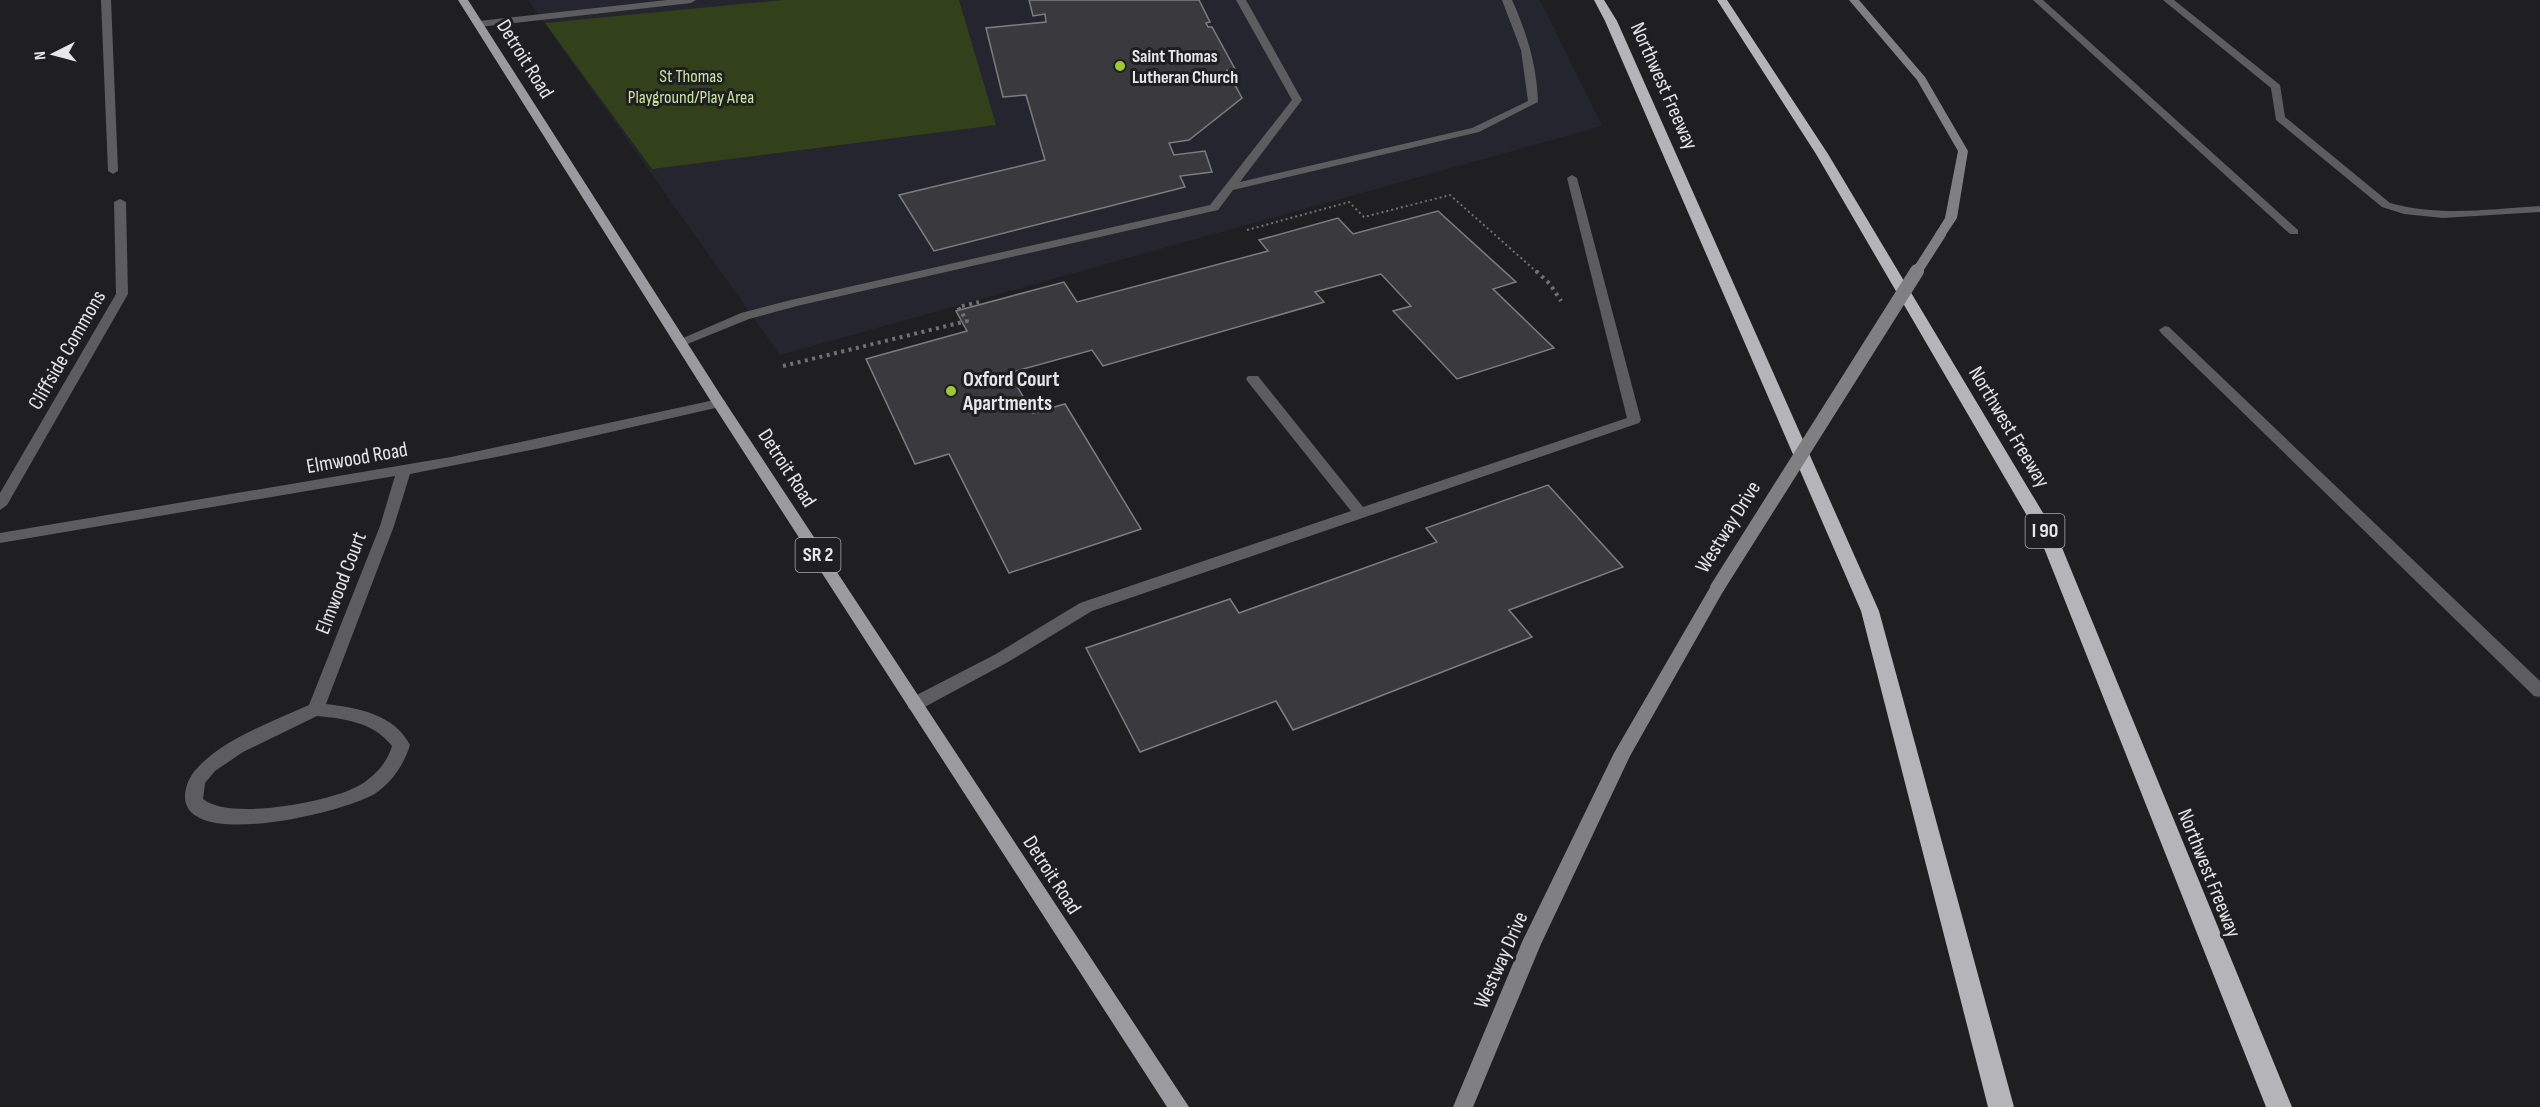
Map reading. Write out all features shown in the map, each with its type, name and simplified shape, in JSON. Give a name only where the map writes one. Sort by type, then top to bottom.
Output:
[{"type":"highway","name":"Northwest Freeway","points":[[1599,0],[1611,21],[1870,611],[2001,1107]]},
{"type":"highway","name":"Northwest Freeway","points":[[1722,0],[1822,154],[2049,537],[2279,1107]]},
{"type":"main road","name":"Detroit Road","points":[[463,0],[719,403],[1179,1107]]},
{"type":"main road","name":"Westway Drive","points":[[1463,1107],[1532,942],[1623,753],[1717,588],[1951,218],[1963,151],[1922,79],[1854,0]]},
{"type":"street","points":[[106,0],[113,171]]},
{"type":"street","points":[[478,24],[691,0]]},
{"type":"street","points":[[680,342],[746,316],[795,303],[1214,208],[1297,100],[1241,0]]},
{"type":"street","points":[[1229,188],[1475,130],[1533,102],[1533,86],[1522,32],[1507,0]]},
{"type":"street","points":[[2038,0],[2294,232]]},
{"type":"street","points":[[2168,0],[2276,87],[2280,118],[2386,205],[2403,212],[2433,215],[2540,209]]},
{"type":"street","points":[[915,704],[1002,658],[1086,607],[1634,420],[1572,178]]},
{"type":"street","name":"Cliffside Commons","points":[[0,505],[122,294],[120,202]]},
{"type":"street","points":[[2165,330],[2540,691]]},
{"type":"street","points":[[1253,380],[1360,513]]},
{"type":"street","name":"Elmwood Road","points":[[0,538],[403,472],[632,425],[719,403]]},
{"type":"street","name":"Elmwood Court","points":[[316,710],[387,526],[403,472]]},
{"type":"street","points":[[316,710],[359,714],[380,723],[401,745],[398,760],[384,776],[364,792],[311,808],[246,817],[222,816],[204,812],[194,802],[194,792],[200,776],[247,742],[316,710]]},
{"type":"path","points":[[1246,230],[1350,202],[1364,217],[1450,195],[1550,284],[1562,303]]},
{"type":"path","points":[[783,366],[967,321],[958,308],[981,301]]},
{"type":"shaded area","points":[[528,0],[1540,0],[1602,126],[780,355]]},
{"type":"green space","name":"St Thomas Playground/Play Area","points":[[783,0],[959,0],[996,125],[652,169],[545,23]]},
{"type":"building","points":[[1029,0],[1199,0],[1210,22],[1206,23],[1208,27],[1212,27],[1235,69],[1227,70],[1242,98],[1189,140],[1169,143],[1174,155],[1205,151],[1212,172],[1180,176],[1185,187],[934,251],[899,195],[1045,160],[1026,95],[1003,97],[986,28],[1046,22],[1045,14],[1033,16]]},
{"type":"building","name":"Oxford Court Apartments","points":[[1438,211],[1516,282],[1493,289],[1554,348],[1457,379],[1393,311],[1411,306],[1381,274],[1315,292],[1324,302],[1103,366],[1092,350],[1009,373],[1033,413],[1065,404],[1141,529],[1009,573],[949,454],[915,464],[866,359],[967,331],[956,311],[1064,282],[1077,302],[1268,251],[1259,240],[1338,218],[1353,234]]},
{"type":"building","points":[[1548,485],[1623,567],[1509,610],[1532,637],[1293,730],[1276,701],[1140,752],[1086,648],[1230,599],[1239,613],[1437,542],[1426,528]]},
{"type":"place","name":"Saint Thomas Lutheran Church","points":[[1120,66]]},
{"type":"place","name":"Oxford Court Apartments","points":[[951,391]]}]
